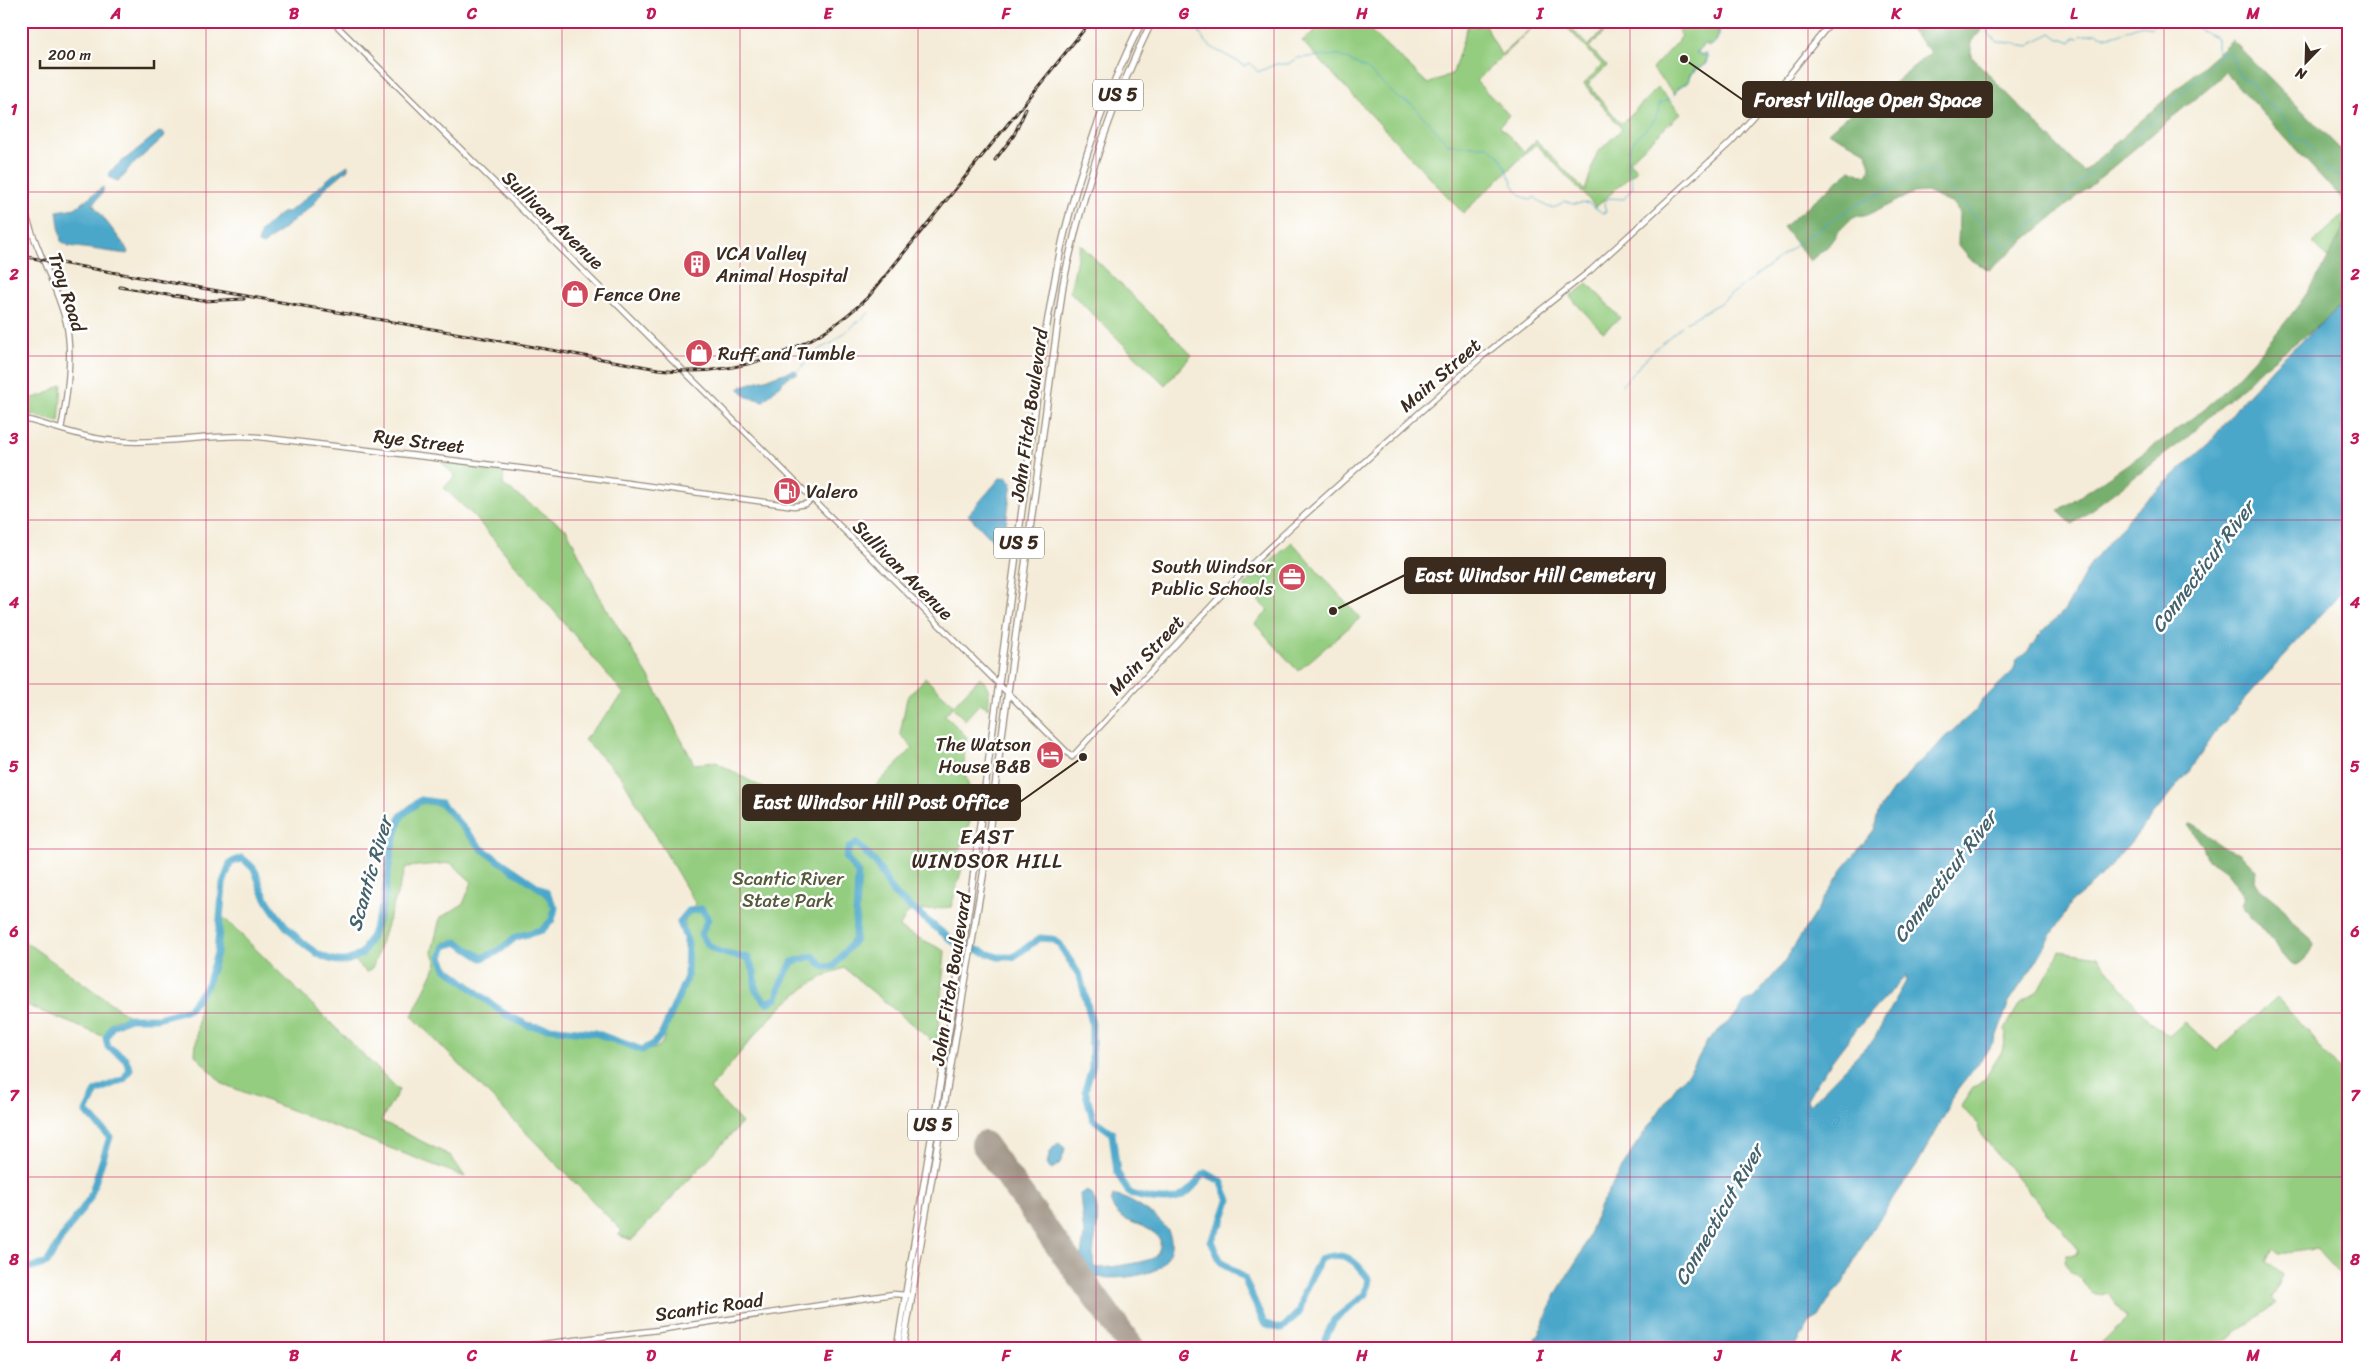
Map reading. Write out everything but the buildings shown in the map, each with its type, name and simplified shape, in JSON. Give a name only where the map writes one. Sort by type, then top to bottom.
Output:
[{"type":"highway","name":"John Fitch Boulevard","points":[[896,1348],[962,956],[1000,688],[1045,336],[1064,236],[1092,142],[1111,91],[1142,21]]},
{"type":"highway","name":"John Fitch Boulevard","points":[[903,1348],[974,936],[1008,695],[1046,398],[1066,268],[1099,145],[1118,94],[1152,21]]},
{"type":"highway","points":[[1111,91],[1118,94]]},
{"type":"highway","points":[[1092,142],[1099,145]]},
{"type":"highway","points":[[1038,397],[1046,398]]},
{"type":"highway","name":"John Fitch Boulevard","points":[[939,1091],[948,1092]]},
{"type":"street","name":"Sullivan Avenue","points":[[332,21],[1000,688],[1072,757]]},
{"type":"street","name":"Main Street","points":[[1072,757],[1238,577],[1289,529],[1480,359],[1574,284],[1731,142],[1773,95],[1832,21]]},
{"type":"street","name":"Troy Road","points":[[21,197],[30,230],[67,330],[68,361],[61,428]]},
{"type":"street","name":"Rye Street","points":[[21,418],[102,440],[131,442],[235,435],[260,437],[556,473],[794,506],[806,504],[812,499]]},
{"type":"street","name":"Scantic Road","points":[[508,1348],[658,1330],[893,1294],[912,1295]]},
{"type":"green space","points":[[1328,21],[1360,21],[1428,84],[1453,73],[1469,21],[1478,27],[1479,21],[1483,21],[1501,55],[1539,21],[1476,81],[1509,115],[1500,126],[1524,152],[1536,140],[1585,191],[1597,153],[1622,129],[1584,84],[1602,65],[1561,21],[1564,21],[1588,46],[1606,28],[1607,30],[1589,47],[1607,66],[1588,84],[1621,124],[1658,88],[1681,113],[1629,161],[1637,170],[1596,207],[1536,144],[1463,213],[1302,41]]},
{"type":"green space","points":[[1670,21],[1723,21],[1716,41],[1708,47],[1704,44],[1698,52],[1700,55],[1707,55],[1705,64],[1690,74],[1688,82],[1677,89],[1675,94],[1652,69],[1682,36]]},
{"type":"green space","points":[[1902,21],[1990,21],[1971,42],[1971,56],[2083,172],[2232,40],[2348,157],[2348,206],[2224,71],[2222,76],[1989,270],[1970,259],[1958,245],[1959,213],[1953,204],[1926,192],[1913,193],[1870,214],[1853,217],[1838,232],[1828,246],[1810,261],[1783,227],[1851,170],[1861,175],[1868,174],[1870,167],[1867,152],[1828,132],[1843,119],[1883,92],[1931,52]]},
{"type":"green space","points":[[2348,210],[2348,234],[2336,267],[2313,243]]},
{"type":"green space","points":[[2348,214],[2348,297],[2329,317],[2264,367],[2188,437],[2072,524],[2058,511],[2157,444],[2221,394],[2259,354],[2304,298],[2329,257]]},
{"type":"green space","points":[[1080,244],[1192,355],[1165,385],[1070,292]]},
{"type":"green space","points":[[1588,283],[1620,318],[1603,332],[1570,297]]},
{"type":"green space","points":[[62,384],[59,422],[21,412],[21,401],[44,395]]},
{"type":"green space","name":"Scantic River State Park","points":[[441,462],[504,470],[503,485],[567,530],[600,598],[650,679],[694,764],[716,762],[770,792],[832,796],[858,804],[913,748],[900,734],[907,698],[925,678],[954,705],[980,677],[986,684],[988,691],[988,708],[980,703],[965,720],[952,707],[945,715],[967,737],[964,755],[966,779],[977,803],[959,851],[966,854],[951,907],[908,912],[899,928],[945,951],[937,1045],[844,968],[823,977],[804,989],[769,1019],[710,1089],[742,1123],[632,1240],[618,1235],[622,1231],[412,1016],[437,963],[432,951],[440,918],[463,904],[472,882],[451,863],[406,867],[373,967],[367,973],[354,960],[365,950],[380,922],[396,835],[402,821],[408,810],[417,805],[435,800],[455,816],[482,848],[542,891],[553,911],[548,924],[527,932],[498,955],[492,957],[480,958],[462,946],[451,942],[445,942],[442,946],[440,956],[446,971],[491,1003],[527,1022],[581,1029],[634,1047],[652,1049],[662,1043],[668,1023],[687,982],[689,973],[690,948],[685,930],[685,922],[686,916],[695,903],[621,776],[584,740],[624,694],[474,516],[444,488],[455,476]]},
{"type":"green space","points":[[1292,542],[1360,618],[1298,671],[1255,624],[1268,611],[1244,586]]},
{"type":"green space","points":[[2191,824],[2226,849],[2240,853],[2256,870],[2255,881],[2260,889],[2284,908],[2293,923],[2309,937],[2314,945],[2304,960],[2295,965],[2291,963],[2241,905],[2244,898],[2225,871],[2208,860],[2203,846],[2188,825]]},
{"type":"green space","points":[[221,915],[399,1090],[381,1121],[451,1156],[465,1177],[223,1084],[195,1055],[200,996],[216,961]]},
{"type":"green space","points":[[24,941],[133,1019],[112,1021],[105,1037],[21,1003],[21,942]]},
{"type":"green space","points":[[2060,951],[2098,957],[2151,1023],[2169,1036],[2185,1022],[2217,1051],[2277,997],[2348,1080],[2348,1283],[2317,1249],[2278,1254],[2273,1250],[2267,1263],[2282,1275],[2271,1299],[2275,1305],[2237,1331],[2219,1348],[2096,1348],[2127,1318],[2107,1292],[2093,1294],[2081,1279],[2066,1266],[2064,1262],[2066,1255],[2076,1255],[2079,1250],[1981,1135],[1978,1125],[1961,1106],[1973,1088],[1984,1080],[2002,1051],[2006,1035],[2005,1029],[2020,1003],[2039,990]]},
{"type":"water","points":[[159,132],[165,134],[164,137],[128,169],[125,175],[118,181],[110,178],[109,172]]},
{"type":"water","points":[[348,165],[348,169],[324,189],[312,206],[263,245],[258,243],[261,231],[281,213],[290,211],[334,174]]},
{"type":"water","points":[[103,187],[103,192],[93,204],[125,246],[127,254],[69,246],[61,241],[57,211],[75,208]]},
{"type":"water","name":"Connecticut River","points":[[2348,299],[2348,585],[2218,729],[2188,773],[2114,862],[2094,883],[2071,902],[2034,965],[2009,1002],[1995,1041],[1951,1099],[1947,1111],[1918,1163],[1862,1244],[1844,1282],[1832,1295],[1819,1317],[1810,1322],[1795,1348],[1530,1348],[1543,1325],[1557,1292],[1583,1250],[1599,1208],[1635,1146],[1675,1088],[1693,1067],[1708,1040],[1738,1013],[1742,1004],[1754,998],[1783,964],[1842,870],[1874,830],[1878,812],[1893,790],[1905,779],[1914,766],[1930,754],[1944,738],[1976,710],[1983,700],[2013,671],[2017,660],[2028,651],[2039,635],[2065,610],[2091,563],[2135,511],[2210,442],[2242,401],[2277,363]],"holes":[[[1906,976],[1906,981],[1874,1039],[1809,1105],[1807,1100],[1839,1051],[1865,1019]]]},
{"type":"water","points":[[795,370],[798,374],[789,376],[764,401],[747,397],[739,389],[742,386]]},
{"type":"water","points":[[1007,477],[1012,483],[1002,550],[968,515],[1000,478]]},
{"type":"water","points":[[1059,1143],[1065,1148],[1064,1154],[1059,1164],[1052,1169],[1047,1165],[1048,1159],[1052,1149]]},
{"type":"water","points":[[1085,1191],[1091,1193],[1097,1211],[1093,1257],[1094,1267],[1113,1267],[1149,1260],[1155,1256],[1160,1248],[1160,1240],[1155,1234],[1126,1220],[1114,1210],[1111,1202],[1113,1196],[1121,1197],[1139,1206],[1165,1227],[1171,1237],[1171,1243],[1168,1256],[1161,1266],[1148,1273],[1133,1276],[1117,1278],[1094,1277],[1081,1255],[1084,1235],[1080,1194]]},
{"type":"waterway","points":[[1195,21],[1199,31],[1209,45],[1244,66],[1250,63],[1258,72],[1276,64],[1288,64],[1297,58],[1338,55],[1367,69],[1398,98],[1412,104],[1447,143],[1464,146],[1488,146],[1501,158],[1513,184],[1520,194],[1531,200],[1535,197],[1542,204],[1552,208],[1564,201],[1573,204],[1588,203],[1603,213],[1606,212],[1604,204],[1608,198],[1624,199],[1633,186],[1628,164],[1628,153],[1632,143],[1653,121],[1659,104],[1670,99]]},
{"type":"waterway","points":[[1674,95],[1677,88],[1686,84],[1694,69],[1703,67],[1707,62],[1707,54],[1697,54],[1696,52],[1705,43],[1712,46],[1717,40],[1723,21]]},
{"type":"waterway","points":[[1983,21],[1989,35],[1998,41],[2029,46],[2051,33],[2059,39],[2071,42],[2075,37],[2078,38]]},
{"type":"waterway","points":[[2081,36],[2096,33],[2107,36],[2113,35],[2142,24],[2152,28],[2154,21]]},
{"type":"waterway","points":[[2192,21],[2198,29],[2217,38],[2217,51],[2231,54],[2240,76],[2253,84],[2266,103],[2279,112],[2289,125],[2294,138],[2307,142],[2318,160],[2329,171],[2341,177],[2348,177]]},
{"type":"waterway","points":[[2148,124],[2214,63],[2222,53]]},
{"type":"waterway","points":[[1805,238],[1853,207],[1927,170],[1934,172],[2004,248],[2146,126]]},
{"type":"waterway","points":[[1686,322],[1720,303],[1800,242]]},
{"type":"waterway","points":[[796,372],[821,348],[832,343],[870,312]]},
{"type":"waterway","points":[[1622,385],[1654,350],[1682,326]]},
{"type":"waterway","name":"Scantic River","points":[[21,1268],[35,1267],[47,1263],[63,1236],[90,1198],[110,1137],[86,1112],[96,1091],[124,1079],[130,1069],[125,1058],[108,1047],[106,1038],[112,1026],[129,1018],[158,1018],[189,1009],[207,985],[217,953],[223,884],[230,863],[242,858],[252,867],[256,872],[267,901],[284,924],[307,946],[332,960],[349,960],[362,954],[372,935],[383,905],[392,846],[401,816],[421,800],[441,803],[482,849],[547,893],[555,908],[552,920],[542,930],[516,937],[498,951],[482,958],[457,942],[445,946],[441,957],[446,968],[503,1013],[529,1026],[595,1033],[642,1050],[654,1044],[663,1032],[687,977],[688,944],[680,922],[689,911],[702,909],[708,919],[701,934],[705,941],[720,952],[748,958],[754,971],[756,991],[767,1003],[777,998],[781,983],[792,962],[813,956],[824,967],[834,966],[855,939],[858,873],[846,858],[849,848],[856,843],[876,863],[893,893],[954,942],[998,957],[1013,957],[1040,938],[1052,939],[1059,944],[1080,976],[1092,1023],[1092,1068],[1085,1090],[1093,1119],[1112,1133],[1117,1172],[1129,1193],[1152,1199],[1170,1200],[1184,1195],[1205,1173],[1221,1181],[1229,1200],[1222,1221],[1211,1241],[1221,1262],[1244,1278],[1264,1323],[1282,1329],[1300,1311],[1304,1292],[1320,1259],[1329,1256],[1348,1258],[1359,1266],[1369,1279],[1366,1294],[1334,1320],[1321,1348]]},
{"type":"runway","points":[[984,1144],[1132,1348]]},
{"type":"railway","points":[[21,256],[658,369],[716,370],[744,365],[772,357],[798,346],[823,332],[869,296],[1091,21]]},
{"type":"railway","points":[[995,160],[1014,135],[1026,109]]},
{"type":"railway","points":[[120,287],[203,301],[244,299]]},
{"type":"place","name":"Forest Village Open Space","points":[[1684,59]]},
{"type":"place","name":"VCA Valley Animal Hospital","points":[[697,264]]},
{"type":"place","name":"Fence One","points":[[575,294]]},
{"type":"place","name":"Ruff and Tumble","points":[[699,353]]},
{"type":"place","name":"Valero","points":[[787,491]]},
{"type":"place","name":"South Windsor Public Schools","points":[[1292,577]]},
{"type":"place","name":"East Windsor Hill Cemetery","points":[[1333,611]]},
{"type":"place","name":"The Watson House B&B","points":[[1050,755]]},
{"type":"place","name":"East Windsor Hill Post Office","points":[[1083,757]]},
{"type":"district","name":"EAST WINDSOR HILL","points":[[987,849]]}]
